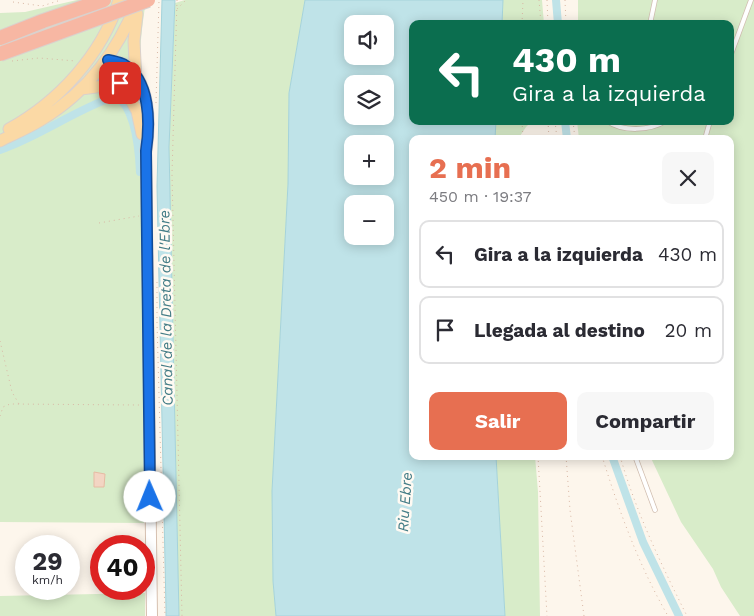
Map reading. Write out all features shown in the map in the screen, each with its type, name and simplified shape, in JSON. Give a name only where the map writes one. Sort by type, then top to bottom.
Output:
[{"type":"highway","points":[[0,38],[104,0]]},
{"type":"highway","points":[[6,57],[148,0]]},
{"type":"main road","points":[[0,138],[42,108],[66,86],[84,65],[105,32],[119,0]]},
{"type":"main road","points":[[0,138],[41,120],[59,108],[81,89],[108,60],[139,0]]},
{"type":"main road","points":[[120,83],[124,87],[130,88],[136,82],[134,41],[139,0]]},
{"type":"main road","points":[[108,60],[124,65],[136,78],[143,91],[147,110],[148,139],[146,151]]},
{"type":"main road","points":[[108,60],[137,111],[146,151]]},
{"type":"main road","points":[[81,89],[111,85],[124,90],[129,96]]},
{"type":"street","points":[[146,151],[152,616]]},
{"type":"lane","points":[[651,20],[655,0]]},
{"type":"lane","points":[[734,46],[751,0]]},
{"type":"lane","points":[[613,125],[616,127],[632,128],[656,127],[659,125]]},
{"type":"lane","points":[[636,460],[655,510]]},
{"type":"path","points":[[13,2],[42,6],[61,0]]},
{"type":"path","points":[[156,110],[159,0]]},
{"type":"path","points":[[177,0],[172,174],[182,616]]},
{"type":"path","points":[[176,10],[186,0]]},
{"type":"path","points":[[522,20],[523,0]]},
{"type":"path","points":[[539,0],[541,20]]},
{"type":"path","points":[[546,0],[548,20]]},
{"type":"path","points":[[565,0],[566,20]]},
{"type":"path","points":[[6,57],[74,61],[84,65]]},
{"type":"path","points":[[99,223],[147,216]]},
{"type":"path","points":[[157,278],[165,616]]},
{"type":"path","points":[[0,340],[12,392],[20,404]]},
{"type":"path","points":[[0,416],[4,407],[10,404],[150,405]]},
{"type":"path","points":[[538,460],[547,616]]},
{"type":"path","points":[[566,460],[570,510],[584,616]]},
{"type":"path","points":[[603,460],[636,552],[668,616]]},
{"type":"path","points":[[621,460],[641,519],[688,616]]},
{"type":"green space","points":[[77,0],[146,0],[142,33],[141,67],[146,89],[120,93],[137,123],[142,158],[144,523],[0,522],[0,13],[25,12]]},
{"type":"green space","points":[[185,0],[305,0],[289,93],[288,184],[272,491],[273,581],[276,616],[179,616],[169,147],[175,3]]},
{"type":"green space","points":[[503,0],[542,0],[544,20],[502,20]]},
{"type":"green space","points":[[578,0],[754,0],[754,616],[740,616],[721,587],[713,569],[681,522],[652,460],[734,460],[734,135],[579,135],[577,125],[734,125],[734,20],[578,20]]},
{"type":"green space","points":[[496,125],[528,125],[521,135],[495,135]]},
{"type":"green space","points":[[496,460],[535,460],[538,492],[540,616],[505,616]]},
{"type":"green space","points":[[80,594],[90,594],[90,600],[145,600],[145,616],[0,616],[0,596],[15,596],[15,600],[80,600]]},
{"type":"water","name":"Canal de la Dreta de l'Ebre","points":[[162,0],[175,0],[169,147],[179,616],[166,616],[157,186]]},
{"type":"water","name":"Riu Ebre","points":[[305,0],[503,0],[502,20],[409,20],[409,125],[496,125],[495,135],[409,135],[409,460],[496,460],[505,616],[276,616],[273,581],[272,491],[288,184],[289,93]]},
{"type":"building","points":[[94,472],[105,474],[104,487],[94,487]]},
{"type":"waterway","points":[[556,0],[558,20]]},
{"type":"waterway","points":[[0,150],[101,101],[116,96],[123,102],[132,120],[139,153],[140,172]]},
{"type":"waterway","points":[[565,125],[567,135]]},
{"type":"waterway","points":[[613,460],[643,542],[679,616]]},
{"type":"route","points":[[120,83],[108,60],[121,63],[132,72],[140,84],[147,110],[150,497]]}]
